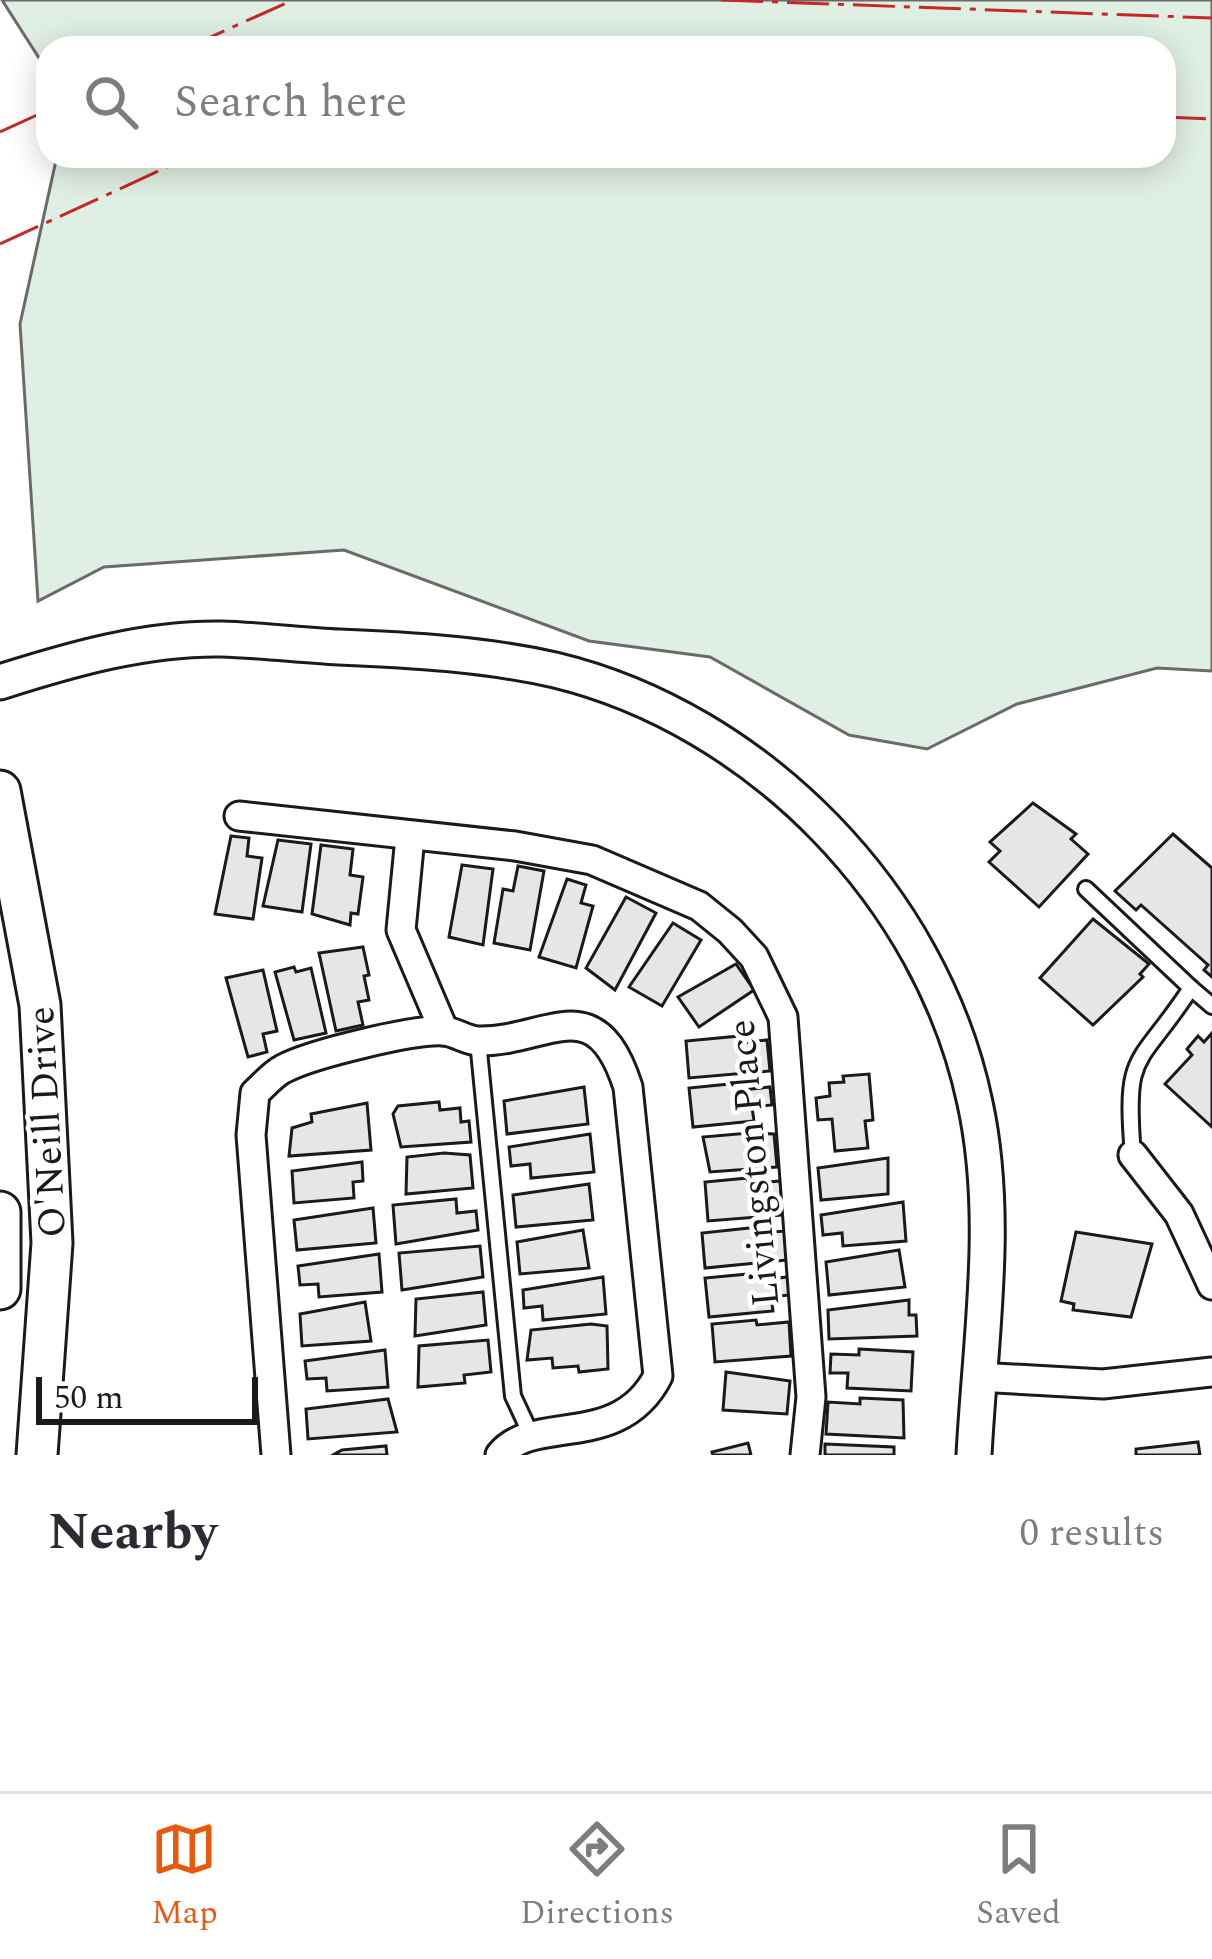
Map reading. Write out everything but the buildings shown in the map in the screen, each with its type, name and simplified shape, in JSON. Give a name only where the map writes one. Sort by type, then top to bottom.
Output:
[{"type":"main road","name":"O'Neill Drive","points":[[0,791],[40,1005],[52,1243],[37,1455]]},
{"type":"main road","name":"O'Neill Drive","points":[[0,1212],[0,1289]]},
{"type":"street","points":[[0,682],[115,649],[220,639],[444,652],[555,670],[614,689],[670,712],[754,764],[803,803],[878,892],[904,929],[955,1037],[975,1101],[987,1190],[974,1455]]},
{"type":"street","name":"Livingston Place","points":[[239,816],[515,846],[592,860],[699,906],[754,957],[773,987],[788,1049],[811,1397],[805,1455]]},
{"type":"street","points":[[410,837],[401,930],[444,1030]]},
{"type":"street","points":[[276,1455],[251,1136],[255,1093],[282,1069],[349,1047],[444,1030],[478,1041],[562,1023],[596,1034],[618,1057],[628,1087],[658,1376],[644,1402],[606,1422],[533,1438],[500,1455]]},
{"type":"street","points":[[1132,1155],[1202,1233],[1212,1285]]},
{"type":"street","points":[[978,1377],[1103,1384],[1212,1372]]},
{"type":"lane","points":[[1086,889],[1212,1006]]},
{"type":"lane","points":[[1132,1155],[1127,1090],[1138,1054],[1191,988]]},
{"type":"lane","points":[[478,1041],[513,1396],[533,1438]]},
{"type":"green space","points":[[2,0],[1212,0],[1212,671],[1157,668],[1017,704],[927,749],[849,735],[710,657],[589,641],[344,550],[104,567],[38,601],[20,324],[54,168],[1176,168],[1176,36],[36,36],[36,53]]},
{"type":"power","points":[[213,36],[293,0]]},
{"type":"power","points":[[721,0],[1212,18]]},
{"type":"power","points":[[0,132],[36,116]]},
{"type":"power","points":[[1176,118],[1212,119]]},
{"type":"power","points":[[0,244],[165,168]]}]
